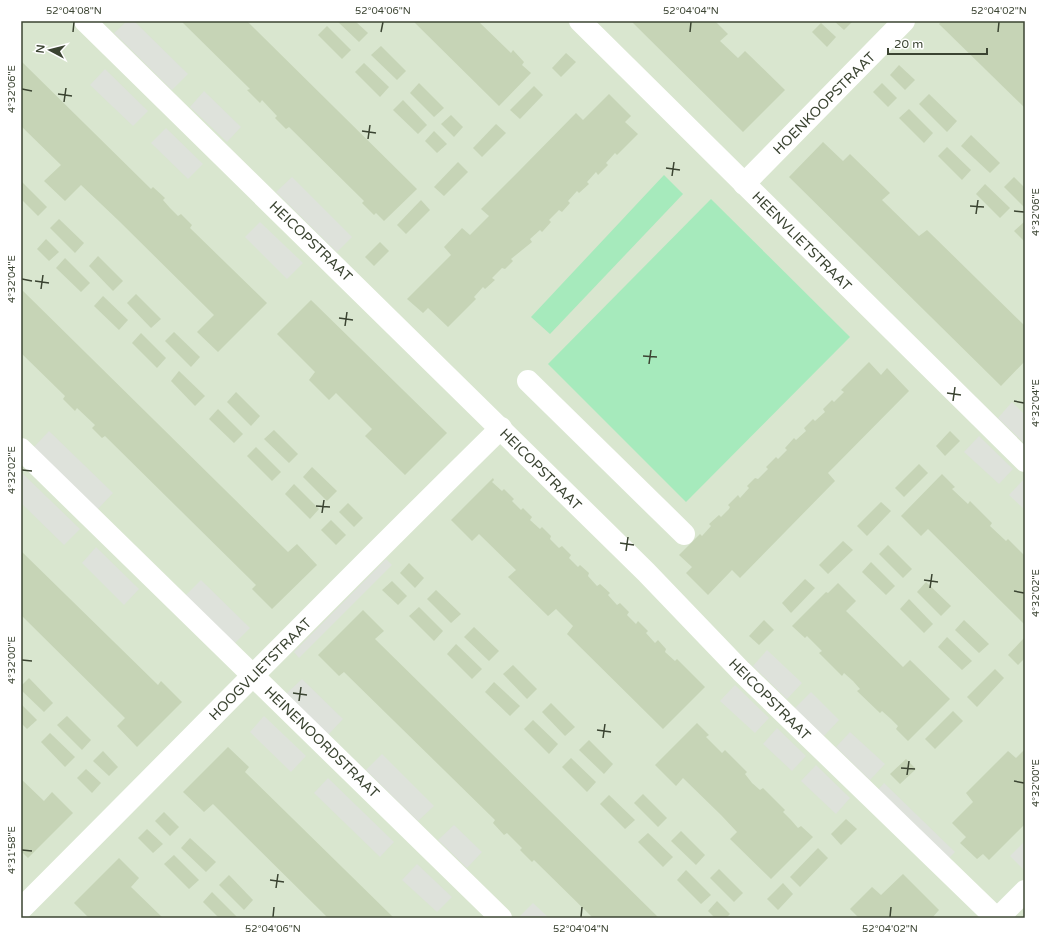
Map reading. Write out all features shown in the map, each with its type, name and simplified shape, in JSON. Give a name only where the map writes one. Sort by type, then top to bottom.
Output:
[{"type":"street","name":"HEICOPSTRAAT","points":[[85,21],[501,428],[646,572],[741,671],[997,918]]},
{"type":"street","name":"HEENVLIETSTRAAT","points":[[580,21],[1025,461]]},
{"type":"street","name":"HOENKOOPSTRAAT","points":[[744,184],[904,21]]},
{"type":"street","points":[[528,381],[684,534]]},
{"type":"street","name":"HOOGVLIETSTRAAT","points":[[21,909],[254,676],[379,547],[501,428]]},
{"type":"street","name":"HEINENOORDSTRAAT","points":[[21,449],[501,918]]},
{"type":"street","points":[[997,918],[1025,891]]},
{"type":"shaded area","points":[[21,21],[1025,21],[1025,918],[21,918]]},
{"type":"shaded area","points":[[127,21],[134,21],[188,74],[172,90],[114,33]]},
{"type":"shaded area","points":[[105,69],[148,111],[133,126],[90,85]]},
{"type":"shaded area","points":[[204,91],[241,127],[227,142],[190,107]]},
{"type":"shaded area","points":[[166,128],[203,164],[188,179],[151,143]]},
{"type":"shaded area","points":[[292,177],[352,237],[337,252],[276,192]]},
{"type":"shaded area","points":[[260,222],[303,263],[287,279],[245,237]]},
{"type":"shaded area","points":[[1012,402],[1025,415],[1025,444],[998,418]]},
{"type":"shaded area","points":[[49,431],[113,493],[97,510],[34,447]]},
{"type":"shaded area","points":[[979,436],[1013,469],[999,484],[964,452]]},
{"type":"shaded area","points":[[21,472],[80,529],[64,545],[21,503]]},
{"type":"shaded area","points":[[1024,479],[1025,480],[1025,510],[1009,495]]},
{"type":"shaded area","points":[[96,547],[139,589],[124,605],[82,563]]},
{"type":"shaded area","points":[[386,559],[392,565],[299,658],[294,652]]},
{"type":"shaded area","points":[[201,580],[250,628],[234,644],[185,596]]},
{"type":"shaded area","points":[[767,650],[802,683],[787,699],[753,666]]},
{"type":"shaded area","points":[[302,679],[343,719],[328,735],[286,694]]},
{"type":"shaded area","points":[[735,685],[769,718],[755,733],[720,701]]},
{"type":"shaded area","points":[[811,692],[839,720],[824,736],[795,708]]},
{"type":"shaded area","points":[[264,716],[306,756],[291,772],[250,732]]},
{"type":"shaded area","points":[[777,728],[806,756],[792,771],[763,744]]},
{"type":"shaded area","points":[[850,732],[885,764],[870,780],[836,747]]},
{"type":"shaded area","points":[[382,754],[434,806],[418,821],[366,770]]},
{"type":"shaded area","points":[[816,765],[850,798],[836,814],[801,781]]},
{"type":"shaded area","points":[[328,778],[394,842],[380,857],[314,793]]},
{"type":"shaded area","points":[[884,783],[955,852],[948,859],[878,790]]},
{"type":"shaded area","points":[[454,825],[482,852],[467,868],[438,840]]},
{"type":"shaded area","points":[[1025,841],[1025,871],[1010,856]]},
{"type":"shaded area","points":[[417,864],[452,897],[437,912],[402,880]]},
{"type":"shaded area","points":[[533,903],[549,918],[518,918]]},
{"type":"green space","points":[[664,175],[683,194],[550,334],[531,317]]},
{"type":"green space","points":[[711,199],[850,337],[686,502],[548,364]]},
{"type":"building","points":[[181,21],[247,21],[417,189],[384,221],[376,213],[374,215],[362,203],[364,201],[289,127],[286,129],[275,118],[277,116],[262,100],[260,103],[247,90],[250,89]]},
{"type":"building","points":[[337,21],[355,21],[368,33],[359,42]]},
{"type":"building","points":[[413,21],[478,21],[511,53],[513,50],[524,62],[522,65],[531,73],[499,106]]},
{"type":"building","points":[[631,21],[715,21],[728,34],[720,41],[738,58],[745,51],[785,90],[743,132]]},
{"type":"building","points":[[834,21],[853,21],[844,30]]},
{"type":"building","points":[[942,21],[1025,21],[1025,108],[939,24]]},
{"type":"building","points":[[821,23],[836,37],[827,47],[812,32]]},
{"type":"building","points":[[327,26],[351,50],[342,59],[318,35]]},
{"type":"building","points":[[381,46],[406,71],[397,80],[371,55]]},
{"type":"building","points":[[566,53],[576,62],[561,77],[552,68]]},
{"type":"building","points":[[21,61],[151,189],[153,187],[165,198],[163,200],[170,208],[178,216],[181,214],[192,225],[190,228],[267,303],[218,352],[197,332],[214,315],[119,221],[81,185],[65,201],[44,181],[61,165],[21,126]]},
{"type":"building","points":[[364,63],[389,87],[380,97],[355,72]]},
{"type":"building","points":[[899,65],[915,80],[905,90],[890,75]]},
{"type":"building","points":[[419,83],[444,108],[434,117],[410,93]]},
{"type":"building","points":[[882,83],[897,98],[888,107],[873,92]]},
{"type":"building","points":[[534,86],[543,95],[520,119],[510,110]]},
{"type":"building","points":[[609,94],[631,116],[625,122],[638,134],[617,155],[615,153],[606,163],[608,165],[598,175],[596,172],[587,182],[589,184],[579,193],[577,191],[568,201],[570,203],[562,212],[559,210],[549,220],[551,222],[543,231],[542,232],[540,230],[530,239],[532,242],[511,259],[513,261],[505,269],[502,268],[492,278],[495,280],[485,289],[483,287],[474,297],[476,299],[448,327],[428,308],[423,313],[407,299],[451,255],[444,247],[462,228],[470,235],[489,216],[481,209],[576,113],[583,120]]},
{"type":"building","points":[[929,94],[957,121],[947,132],[919,104]]},
{"type":"building","points":[[403,100],[427,125],[418,134],[393,110]]},
{"type":"building","points":[[909,109],[933,133],[924,143],[899,118]]},
{"type":"building","points":[[451,115],[463,127],[454,137],[441,124]]},
{"type":"building","points":[[496,124],[506,133],[482,157],[473,148]]},
{"type":"building","points":[[434,131],[447,144],[437,153],[425,141]]},
{"type":"building","points":[[971,135],[1000,163],[990,173],[961,146]]},
{"type":"building","points":[[823,142],[843,161],[850,154],[890,193],[882,200],[919,236],[927,230],[1025,326],[1025,361],[1001,386],[789,177]]},
{"type":"building","points":[[947,147],[971,170],[962,180],[938,156]]},
{"type":"building","points":[[458,162],[468,172],[444,196],[434,187]]},
{"type":"building","points":[[1014,177],[1025,188],[1025,208],[1004,187]]},
{"type":"building","points":[[21,181],[47,207],[38,216],[21,199]]},
{"type":"building","points":[[985,184],[1010,208],[1000,218],[976,194]]},
{"type":"building","points":[[421,200],[430,210],[406,234],[397,225]]},
{"type":"building","points":[[59,219],[84,243],[75,253],[50,228]]},
{"type":"building","points":[[1024,222],[1025,223],[1025,242],[1014,231]]},
{"type":"building","points":[[46,239],[59,252],[49,261],[37,249]]},
{"type":"building","points":[[380,242],[389,251],[374,266],[365,257]]},
{"type":"building","points":[[98,256],[123,281],[113,291],[89,266]]},
{"type":"building","points":[[65,258],[90,283],[81,292],[56,268]]},
{"type":"building","points":[[21,289],[288,552],[297,544],[317,565],[272,609],[252,589],[256,585],[105,436],[102,438],[92,428],[95,425],[77,408],[75,411],[63,399],[65,396],[21,353]]},
{"type":"building","points":[[136,294],[161,319],[151,328],[127,303]]},
{"type":"building","points":[[103,296],[128,320],[119,330],[94,306]]},
{"type":"building","points":[[311,300],[447,433],[405,475],[365,436],[372,429],[336,393],[329,400],[309,380],[315,372],[277,334]]},
{"type":"building","points":[[174,332],[200,357],[191,367],[165,341]]},
{"type":"building","points":[[141,333],[166,358],[157,368],[132,343]]},
{"type":"building","points":[[869,362],[881,375],[887,368],[909,391],[828,473],[835,481],[740,578],[732,570],[708,595],[686,573],[692,567],[679,555],[700,534],[702,536],[711,526],[709,524],[719,515],[721,517],[729,509],[730,507],[728,505],[738,495],[740,498],[749,488],[747,486],[755,478],[758,479],[768,469],[766,467],[776,457],[778,459],[787,450],[785,448],[794,438],[796,440],[806,431],[804,428],[813,419],[815,421],[825,412],[823,409],[832,400],[834,402],[844,392],[841,390]]},
{"type":"building","points":[[179,371],[205,396],[195,406],[171,381]]},
{"type":"building","points":[[236,392],[260,416],[251,426],[227,402]]},
{"type":"building","points":[[218,409],[243,434],[234,443],[209,419]]},
{"type":"building","points":[[274,430],[298,454],[289,463],[264,439]]},
{"type":"building","points":[[950,431],[960,441],[945,456],[936,446]]},
{"type":"building","points":[[256,447],[281,472],[272,481],[247,456]]},
{"type":"building","points":[[919,464],[928,473],[904,497],[895,488]]},
{"type":"building","points":[[312,467],[337,491],[327,501],[303,477]]},
{"type":"building","points":[[942,474],[955,487],[952,489],[968,504],[970,501],[992,523],[990,526],[1006,541],[1008,539],[1025,556],[1024,624],[928,529],[921,536],[901,516]]},
{"type":"building","points":[[493,478],[494,480],[492,482],[502,491],[504,489],[514,499],[512,501],[521,510],[523,508],[532,517],[530,520],[540,529],[542,527],[551,536],[550,539],[559,548],[562,546],[571,555],[569,558],[578,567],[580,565],[589,573],[588,576],[597,586],[600,584],[610,593],[608,595],[617,605],[620,603],[629,612],[627,615],[636,624],[638,621],[648,631],[646,633],[655,643],[658,640],[666,649],[665,652],[675,661],[677,659],[705,687],[663,729],[567,634],[573,626],[556,609],[548,616],[508,577],[516,570],[479,534],[472,541],[451,520]]},
{"type":"building","points":[[294,484],[319,509],[310,519],[285,494]]},
{"type":"building","points":[[881,502],[891,511],[867,536],[857,526]]},
{"type":"building","points":[[348,503],[363,518],[354,527],[339,512]]},
{"type":"building","points":[[331,520],[346,535],[336,545],[321,530]]},
{"type":"building","points":[[843,541],[853,550],[828,574],[819,565]]},
{"type":"building","points":[[888,545],[912,569],[903,578],[879,554]]},
{"type":"building","points":[[21,551],[158,685],[161,681],[182,702],[137,747],[117,726],[125,718],[21,615]]},
{"type":"building","points":[[871,562],[895,586],[886,595],[862,572]]},
{"type":"building","points":[[409,563],[424,578],[415,588],[400,573]]},
{"type":"building","points":[[805,579],[815,588],[791,613],[782,603]]},
{"type":"building","points":[[392,581],[407,596],[398,605],[382,590]]},
{"type":"building","points":[[926,582],[951,606],[941,616],[917,592]]},
{"type":"building","points":[[838,583],[856,601],[846,611],[903,667],[910,660],[950,699],[908,741],[896,729],[898,726],[891,719],[882,711],[880,713],[857,691],[860,689],[853,681],[844,673],[842,676],[819,653],[822,651],[807,636],[805,638],[792,626],[826,592],[828,593]]},
{"type":"building","points":[[436,590],[461,614],[451,623],[427,599]]},
{"type":"building","points":[[909,599],[933,624],[924,633],[900,609]]},
{"type":"building","points":[[419,607],[443,631],[434,641],[409,616]]},
{"type":"building","points":[[363,610],[384,631],[375,639],[659,918],[593,918],[534,860],[532,862],[520,850],[522,848],[507,833],[504,835],[493,823],[495,820],[344,672],[339,676],[318,655]]},
{"type":"building","points":[[764,620],[774,630],[759,645],[749,636]]},
{"type":"building","points":[[964,620],[989,644],[979,653],[955,630]]},
{"type":"building","points":[[474,627],[499,651],[489,661],[464,637]]},
{"type":"building","points":[[947,637],[972,661],[962,670],[938,647]]},
{"type":"building","points":[[1025,637],[1025,658],[1018,665],[1008,655]]},
{"type":"building","points":[[456,644],[482,669],[472,679],[447,654]]},
{"type":"building","points":[[513,665],[537,689],[527,699],[503,674]]},
{"type":"building","points":[[995,669],[1004,678],[977,707],[967,697]]},
{"type":"building","points":[[29,678],[53,703],[44,712],[21,690],[21,686]]},
{"type":"building","points":[[494,682],[520,706],[510,716],[485,692]]},
{"type":"building","points":[[551,703],[575,727],[565,736],[542,712]]},
{"type":"building","points":[[21,704],[37,720],[27,729],[21,723]]},
{"type":"building","points":[[953,711],[963,721],[935,749],[925,739]]},
{"type":"building","points":[[67,716],[91,740],[82,750],[57,725]]},
{"type":"building","points":[[533,720],[558,744],[549,754],[524,729]]},
{"type":"building","points":[[697,723],[709,735],[706,737],[722,753],[725,750],[747,772],[745,774],[752,783],[760,790],[763,788],[785,810],[783,812],[798,828],[801,826],[813,837],[771,879],[730,839],[737,832],[721,815],[683,778],[676,786],[655,765]]},
{"type":"building","points":[[50,733],[75,757],[65,767],[41,742]]},
{"type":"building","points":[[589,740],[613,764],[604,774],[579,750]]},
{"type":"building","points":[[228,747],[249,767],[245,772],[394,918],[328,918],[213,804],[204,812],[183,792]]},
{"type":"building","points":[[1025,749],[1025,824],[989,860],[983,854],[977,859],[960,843],[966,837],[952,823],[973,802],[966,793],[1008,751],[1016,758]]},
{"type":"building","points":[[103,751],[118,767],[109,776],[93,761]]},
{"type":"building","points":[[571,758],[596,782],[587,792],[562,767]]},
{"type":"building","points":[[906,759],[916,769],[900,784],[890,774]]},
{"type":"building","points":[[86,769],[101,783],[92,793],[77,778]]},
{"type":"building","points":[[21,779],[44,801],[52,792],[73,813],[28,858],[21,851]]},
{"type":"building","points":[[643,794],[667,818],[658,827],[634,803]]},
{"type":"building","points":[[609,795],[635,820],[625,829],[600,804]]},
{"type":"building","points":[[164,812],[179,827],[170,836],[155,821]]},
{"type":"building","points":[[846,819],[857,829],[841,845],[831,834]]},
{"type":"building","points":[[147,829],[163,844],[153,853],[138,838]]},
{"type":"building","points":[[681,831],[705,855],[696,865],[671,841]]},
{"type":"building","points":[[648,833],[673,857],[663,867],[638,842]]},
{"type":"building","points":[[190,838],[216,862],[206,872],[181,848]]},
{"type":"building","points":[[818,848],[828,858],[800,887],[790,877]]},
{"type":"building","points":[[174,855],[199,880],[189,889],[164,864]]},
{"type":"building","points":[[119,858],[139,878],[131,887],[163,918],[89,918],[74,903]]},
{"type":"building","points":[[719,869],[743,893],[734,902],[710,878]]},
{"type":"building","points":[[686,870],[711,895],[701,904],[677,880]]},
{"type":"building","points":[[903,874],[939,910],[932,918],[859,918],[850,909],[872,887],[881,895]]},
{"type":"building","points":[[229,875],[253,900],[244,910],[219,885]]},
{"type":"building","points":[[783,883],[793,894],[778,910],[767,899]]},
{"type":"building","points":[[212,892],[237,917],[236,918],[219,918],[203,902]]},
{"type":"building","points":[[717,901],[730,914],[726,918],[715,918],[708,911]]}]
